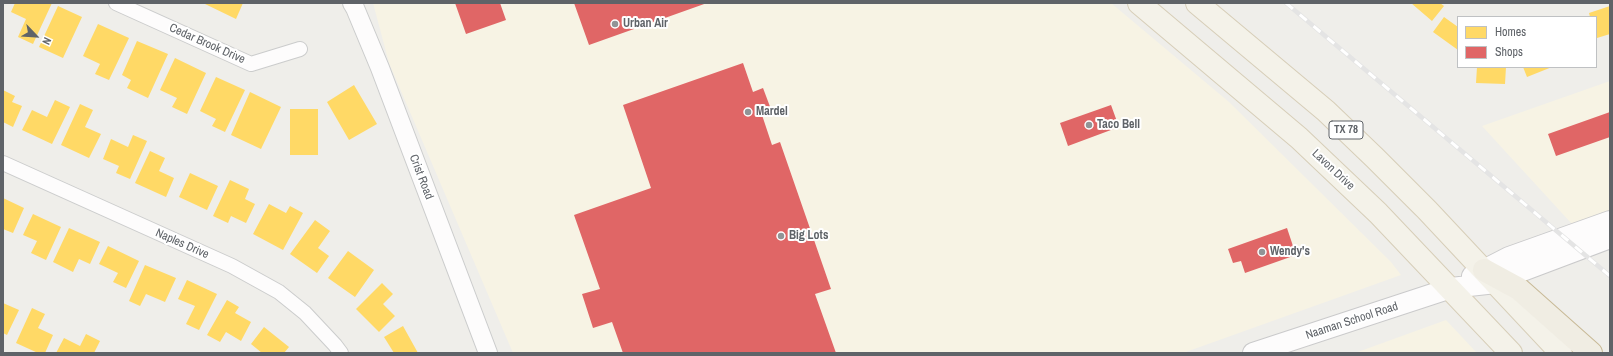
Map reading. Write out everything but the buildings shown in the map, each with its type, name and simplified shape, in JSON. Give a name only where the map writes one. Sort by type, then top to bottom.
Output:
[{"type":"highway","points":[[1494,277],[1519,289],[1538,304],[1591,353]]},
{"type":"main road","name":"Lavon Drive","points":[[1139,3],[1299,138],[1378,213],[1452,288],[1511,353]]},
{"type":"main road","name":"TX 78","points":[[1197,3],[1337,122],[1494,277],[1561,353]]},
{"type":"main road","name":"Naaman School Road","points":[[1494,277],[1509,257],[1610,221]]},
{"type":"main road","name":"Naaman School Road","points":[[1253,353],[1452,288],[1520,272],[1610,238]]},
{"type":"street","name":"Cedar Brook Drive","points":[[116,3],[251,64],[300,49]]},
{"type":"street","name":"Crist Road","points":[[352,3],[380,68],[488,353]]},
{"type":"street","name":"Naples Drive","points":[[3,163],[232,266],[279,292],[305,313],[341,353]]},
{"type":"shaded area","points":[[373,3],[1111,3],[1229,102],[1391,262],[1401,275],[1183,353],[513,353],[389,63]]},
{"type":"shaded area","points":[[1610,81],[1610,211],[1572,224],[1482,126]]},
{"type":"shaded area","points":[[1446,320],[1477,353],[1355,353]]},
{"type":"railway","points":[[1286,3],[1610,276]]},
{"type":"place","name":"Urban Air","points":[[615,24]]},
{"type":"place","name":"Mardel","points":[[748,112]]},
{"type":"place","name":"Taco Bell","points":[[1089,125]]},
{"type":"place","name":"Big Lots","points":[[781,236]]},
{"type":"place","name":"Wendy's","points":[[1262,252]]}]
